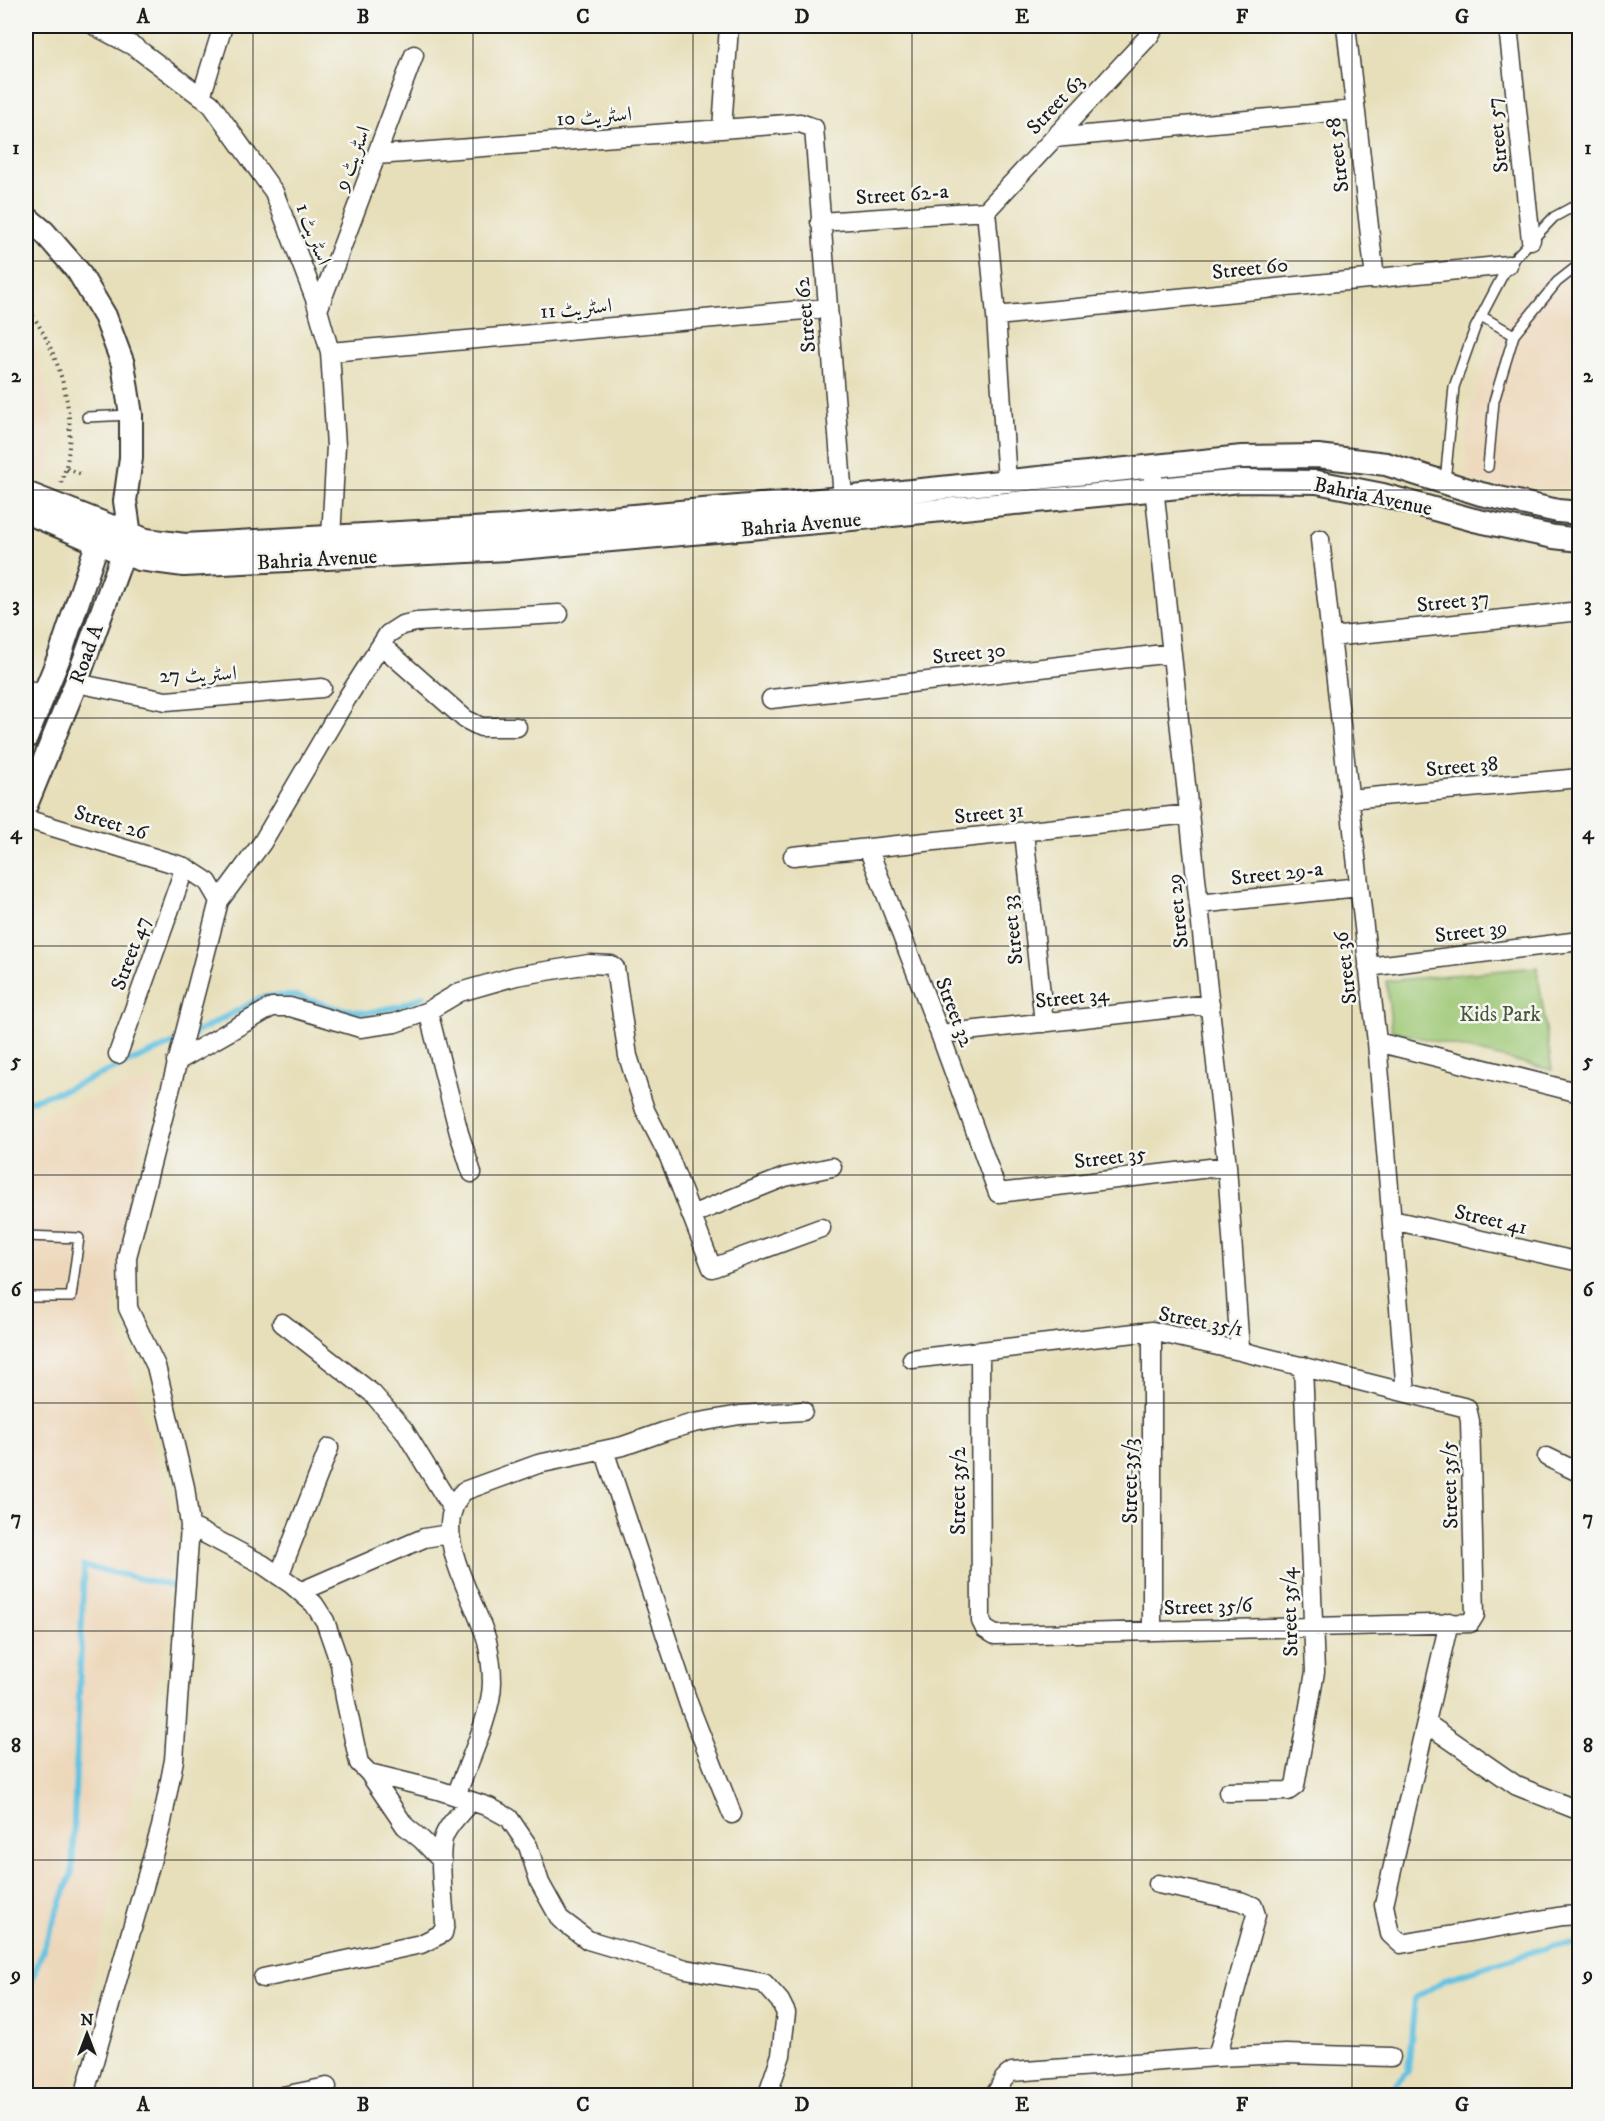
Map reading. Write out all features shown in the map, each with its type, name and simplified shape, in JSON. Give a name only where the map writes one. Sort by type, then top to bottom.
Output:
[{"type":"street","name":"اسٹریٹ 1","points":[[95,26],[135,47],[211,104],[274,192],[318,310],[330,352],[336,446],[331,538]]},
{"type":"street","points":[[201,97],[223,26]]},
{"type":"street","points":[[722,129],[729,26]]},
{"type":"street","name":"Street 63","points":[[986,212],[1149,36],[1155,26]]},
{"type":"street","name":"Street 58","points":[[1346,26],[1375,279]]},
{"type":"street","name":"Street 57","points":[[1508,26],[1531,240]]},
{"type":"street","name":"اسٹریٹ 9","points":[[318,310],[414,55]]},
{"type":"street","points":[[1054,138],[1355,110]]},
{"type":"street","name":"اسٹریٹ 10","points":[[377,155],[800,123],[814,128]]},
{"type":"street","name":"Street 62","points":[[814,128],[843,498]]},
{"type":"street","points":[[986,212],[996,316],[1007,481]]},
{"type":"street","name":"Street 62-a","points":[[820,222],[986,212]]},
{"type":"street","name":"Road A","points":[[26,217],[44,232],[78,271],[105,316],[123,364],[131,416],[131,458],[125,501],[126,544],[76,682],[26,805]]},
{"type":"street","name":"Street 60","points":[[996,316],[1508,265]]},
{"type":"street","name":"اسٹریٹ 11","points":[[330,352],[827,308]]},
{"type":"street","name":"Bahria Avenue","points":[[126,544],[146,540],[185,545],[507,527],[843,498],[1242,457],[1318,456],[1386,464],[1481,494],[1558,511],[1580,513]]},
{"type":"street","name":"Street 29","points":[[1152,466],[1227,1166],[1240,1351]]},
{"type":"street","name":"Bahria Avenue","points":[[26,493],[126,544],[139,559],[184,565],[508,549],[1155,491],[1241,481],[1317,482],[1383,495],[1474,520],[1554,537],[1580,540]]},
{"type":"street","name":"Road A","points":[[26,738],[34,692],[60,655],[102,533],[125,501]]},
{"type":"street","name":"Bahria Avenue","points":[[26,512],[102,533]]},
{"type":"street","name":"Street 36","points":[[1320,539],[1377,1042],[1406,1393]]},
{"type":"street","name":"Street 37","points":[[1331,637],[1580,611]]},
{"type":"street","points":[[84,2096],[161,1827],[174,1760],[190,1526],[185,1487],[156,1366],[128,1308],[127,1257],[177,1056],[219,901],[262,843],[347,698],[388,634],[402,625],[416,622],[559,614]]},
{"type":"street","points":[[381,645],[465,719],[481,727],[517,727]]},
{"type":"street","name":"Street 30","points":[[771,699],[1172,653]]},
{"type":"street","name":"اسٹریٹ 27","points":[[76,682],[166,701],[322,688]]},
{"type":"street","name":"Street 38","points":[[1349,799],[1580,778]]},
{"type":"street","name":"Street 31","points":[[793,856],[1190,814]]},
{"type":"street","name":"Street 26","points":[[26,819],[185,867],[208,882],[219,901]]},
{"type":"street","name":"Street 33","points":[[1024,832],[1044,1023]]},
{"type":"street","name":"Street 32","points":[[868,848],[998,1193]]},
{"type":"street","name":"Street 47","points":[[118,1054],[185,867]]},
{"type":"street","name":"Street 29-a","points":[[1199,904],[1359,887]]},
{"type":"street","name":"Street 39","points":[[1368,967],[1580,941]]},
{"type":"street","points":[[177,1056],[272,1007],[290,1007],[360,1028],[395,1023],[428,1011],[460,992],[516,976],[589,964],[611,965],[615,968],[628,1056],[645,1110],[669,1157],[712,1269],[821,1228]]},
{"type":"street","name":"Street 34","points":[[940,1034],[1210,1004]]},
{"type":"street","points":[[428,1011],[459,1133],[472,1173]]},
{"type":"street","points":[[1377,1042],[1580,1093]]},
{"type":"street","name":"Street 35","points":[[998,1193],[1227,1166]]},
{"type":"street","points":[[692,1215],[785,1178],[832,1167]]},
{"type":"street","name":"Street 41","points":[[1392,1220],[1580,1262]]},
{"type":"street","points":[[282,1323],[372,1393],[404,1430],[453,1510]]},
{"type":"street","name":"Street 35/1","points":[[912,1359],[1152,1331],[1303,1366],[1406,1393]]},
{"type":"street","name":"Street 35/3","points":[[1152,1331],[1152,1630]]},
{"type":"street","name":"Street 35/2","points":[[980,1351],[981,1620],[985,1629]]},
{"type":"street","name":"Street 35/4","points":[[1228,1792],[1288,1791],[1294,1785],[1315,1672],[1303,1366]]},
{"type":"street","name":"Street 35/5","points":[[1406,1393],[1467,1408],[1470,1421],[1475,1604],[1475,1615],[1470,1623]]},
{"type":"street","points":[[263,1978],[421,1944],[443,1933],[445,1924],[443,1839],[464,1798],[490,1703],[492,1684],[492,1666],[487,1641],[457,1563],[449,1534],[458,1497],[464,1491],[538,1464],[604,1450],[694,1423],[741,1415],[803,1411]]},
{"type":"street","points":[[279,1576],[329,1448]]},
{"type":"street","points":[[604,1450],[689,1705],[732,1814]]},
{"type":"street","points":[[1547,1457],[1580,1473]]},
{"type":"street","points":[[190,1526],[262,1564],[314,1604],[329,1632],[340,1664],[359,1763],[369,1773],[405,1826],[442,1861]]},
{"type":"street","points":[[300,1592],[424,1538],[449,1534]]},
{"type":"street","points":[[1449,1622],[1384,1905],[1390,1934],[1401,1944],[1563,1916],[1580,1916]]},
{"type":"street","name":"Street 35/6","points":[[985,1629],[995,1635],[1470,1623]]},
{"type":"street","points":[[1426,1723],[1517,1785],[1580,1811]]},
{"type":"street","points":[[369,1773],[464,1798],[489,1807],[509,1818],[528,1846],[540,1883],[560,1919],[588,1940],[686,1969],[764,1983],[771,1989],[786,2013],[781,2055],[767,2096]]},
{"type":"street","points":[[1158,1884],[1240,1901],[1253,1906],[1256,1915],[1217,2057]]},
{"type":"street","points":[[993,2096],[997,2093],[1004,2077],[1012,2072],[1286,2054],[1391,2057]]},
{"type":"street","points":[[283,2096],[327,2087]]},
{"type":"lane","points":[[1445,482],[1454,387],[1481,316],[1508,265],[1554,217],[1580,203]]},
{"type":"lane","points":[[1488,467],[1494,401],[1514,334],[1557,282],[1580,264]]},
{"type":"lane","points":[[1481,316],[1514,334]]},
{"type":"lane","points":[[87,417],[131,416]]},
{"type":"lane","points":[[26,1236],[79,1238],[71,1298],[26,1297]]},
{"type":"path","points":[[26,306],[49,344],[60,374],[69,426],[67,469],[84,475]]},
{"type":"shaded area","points":[[1579,240],[1580,390],[1570,428],[1570,487],[1513,489],[1467,480],[1466,436],[1477,388],[1492,347],[1514,308],[1531,284]]},
{"type":"shaded area","points":[[26,331],[34,346],[45,379],[54,422],[55,451],[47,475],[26,467]]},
{"type":"shaded area","points":[[156,1078],[128,1199],[113,1314],[171,1513],[167,1635],[69,2095],[26,2096],[26,1119]]},
{"type":"green space","points":[[1579,400],[1579,486],[1576,482],[1573,441],[1574,421]]},
{"type":"green space","name":"Kids Park","points":[[1537,967],[1552,1070],[1392,1031],[1386,981]]},
{"type":"waterway","points":[[188,1037],[265,996],[296,996],[336,1008],[366,1013],[401,1006],[424,996]]},
{"type":"waterway","points":[[26,1102],[64,1090],[179,1041]]},
{"type":"waterway","points":[[26,1995],[72,1872],[84,1566],[177,1587]]},
{"type":"waterway","points":[[1385,2096],[1408,2071],[1415,1998],[1446,1979],[1554,1945],[1580,1945]]}]
